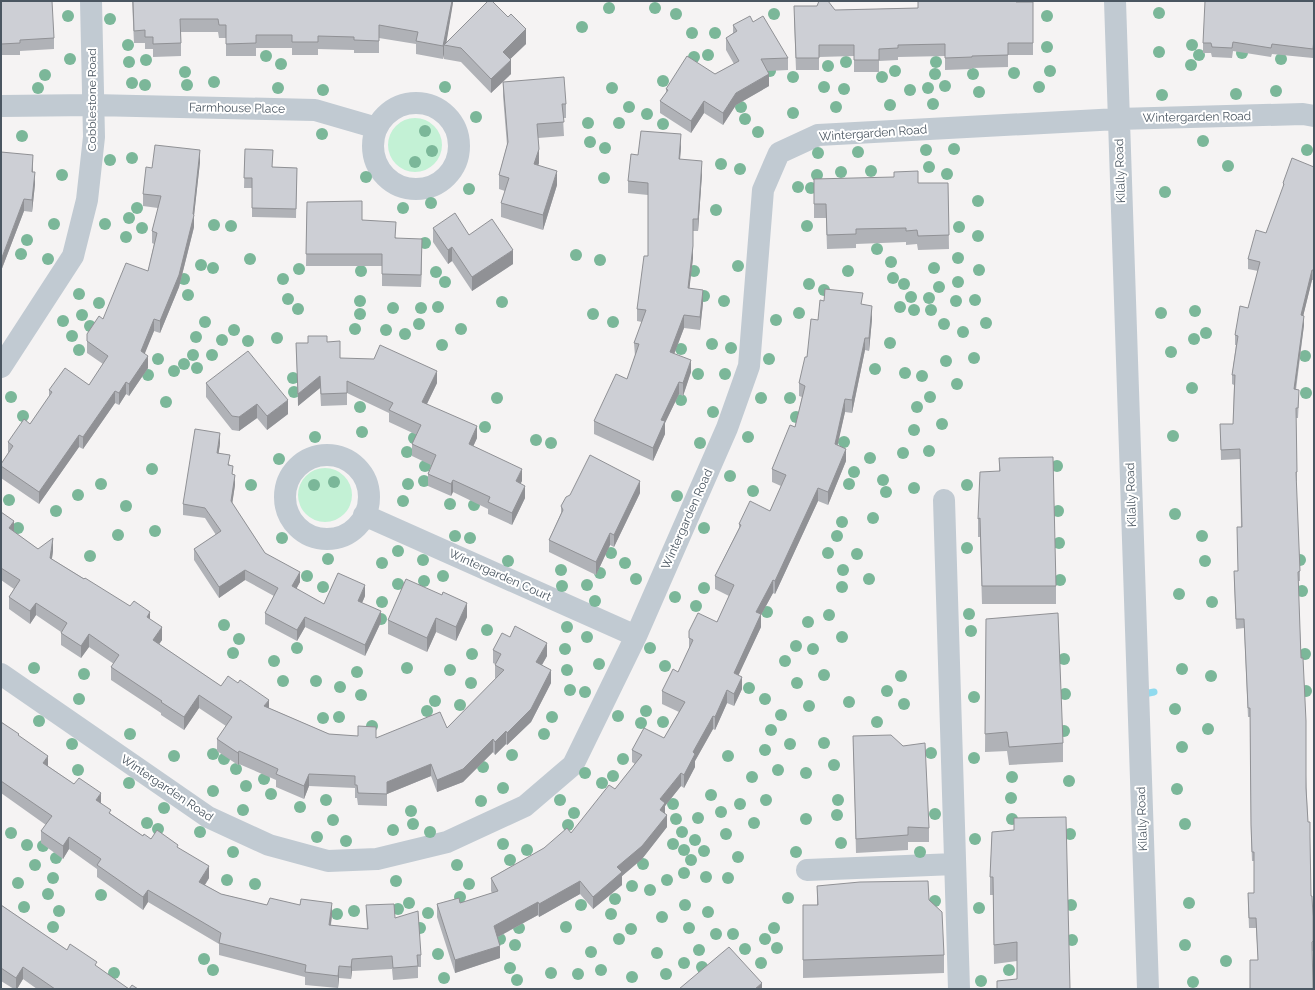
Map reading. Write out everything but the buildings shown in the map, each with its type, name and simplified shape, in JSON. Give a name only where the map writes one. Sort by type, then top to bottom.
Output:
[{"type":"street","name":"Cobblestone Road","points":[[1,367],[73,256],[87,200],[94,137],[91,1]]},
{"type":"street","name":"Kilally Road","points":[[1115,1],[1148,989]]},
{"type":"street","name":"Farmhouse Place","points":[[1,106],[93,105],[315,110],[377,128]]},
{"type":"street","name":"Wintergarden Road","points":[[1,674],[208,817],[269,845],[328,861],[377,859],[447,842],[525,806],[572,765],[636,636],[727,428],[749,366],[763,190],[779,153],[818,135],[1118,119],[1303,114],[1314,116]]},
{"type":"street","points":[[944,500],[959,989]]},
{"type":"street","name":"Wintergarden Court","points":[[364,515],[636,636]]},
{"type":"street","points":[[807,870],[955,864]]},
{"type":"green space","points":[[410,118],[420,118],[430,122],[438,130],[442,140],[442,150],[438,160],[430,168],[420,172],[410,172],[400,168],[392,160],[388,150],[388,140],[392,130],[400,122]]},
{"type":"green space","points":[[325,468],[335,470],[344,476],[350,485],[352,495],[350,505],[344,514],[335,520],[325,522],[315,520],[306,514],[300,505],[298,495],[300,485],[306,476],[315,470]]},
{"type":"waterway","points":[[1144,694],[1154,692]]}]
